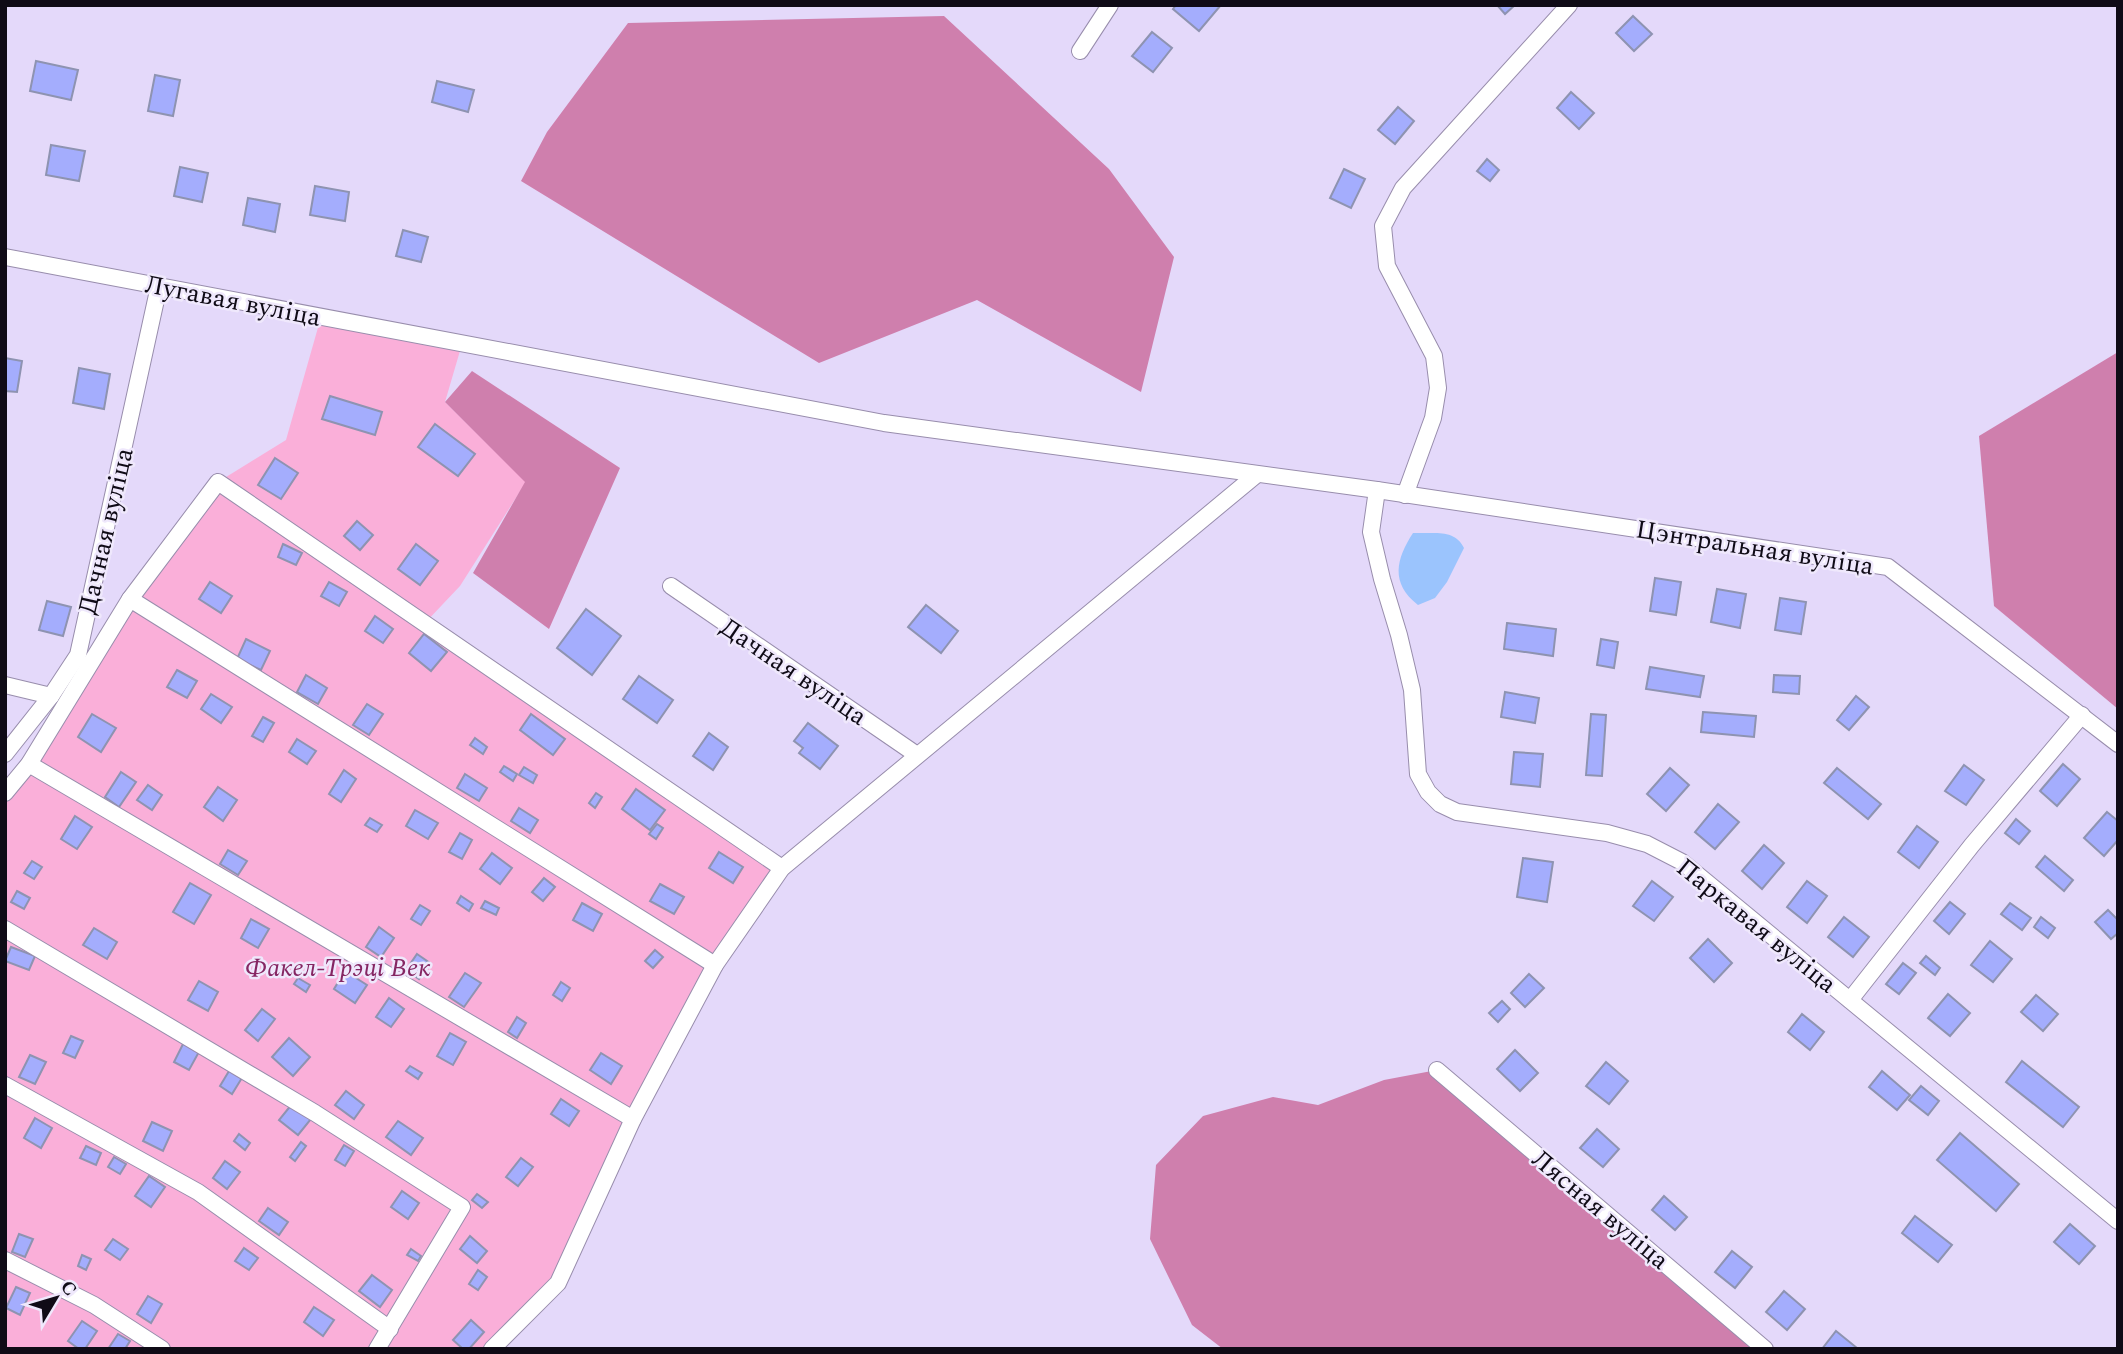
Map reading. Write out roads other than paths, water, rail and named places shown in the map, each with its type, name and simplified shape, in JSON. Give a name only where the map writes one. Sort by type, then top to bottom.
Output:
[{"type":"street","points":[[1080,51],[1110,5]]},
{"type":"street","points":[[1405,495],[1433,418],[1438,388],[1434,356],[1387,266],[1383,226],[1403,188],[1569,5]]},
{"type":"street","name":"Лугавая вуліца","points":[[5,257],[884,423],[1256,475]]},
{"type":"street","name":"Дачная вуліца","points":[[5,754],[51,696],[78,655],[159,286]]},
{"type":"street","points":[[492,1349],[558,1283],[633,1119],[715,965],[782,868],[1256,475]]},
{"type":"street","name":"Цэнтральная вуліца","points":[[1256,475],[1377,490],[1888,567],[2118,744]]},
{"type":"street","points":[[5,793],[29,764],[130,599],[218,482],[782,868]]},
{"type":"street","name":"Паркавая вуліца","points":[[1377,490],[1371,532],[1412,690],[1418,774],[1428,792],[1440,804],[1457,812],[1607,833],[1647,844],[1682,862],[2118,1221]]},
{"type":"street","name":"Дачная вуліца","points":[[671,586],[917,755]]},
{"type":"street","points":[[130,599],[715,965]]},
{"type":"street","points":[[5,685],[51,696]]},
{"type":"street","points":[[1850,1000],[1972,845],[2082,715]]},
{"type":"street","points":[[29,764],[633,1119]]},
{"type":"street","points":[[5,929],[315,1113],[462,1207],[377,1349]]},
{"type":"street","name":"Лясная вуліца","points":[[1437,1070],[1765,1349]]},
{"type":"street","points":[[5,1085],[198,1192],[390,1329]]},
{"type":"street","points":[[5,1260],[94,1305],[162,1349]]},
{"type":"water","points":[[1413,533],[1449,535],[1455,537],[1464,548],[1447,582],[1435,598],[1418,605],[1403,588],[1399,570],[1403,552]]},
{"type":"park label","name":"Факел-Трэці Век","points":[[338,967]]}]
